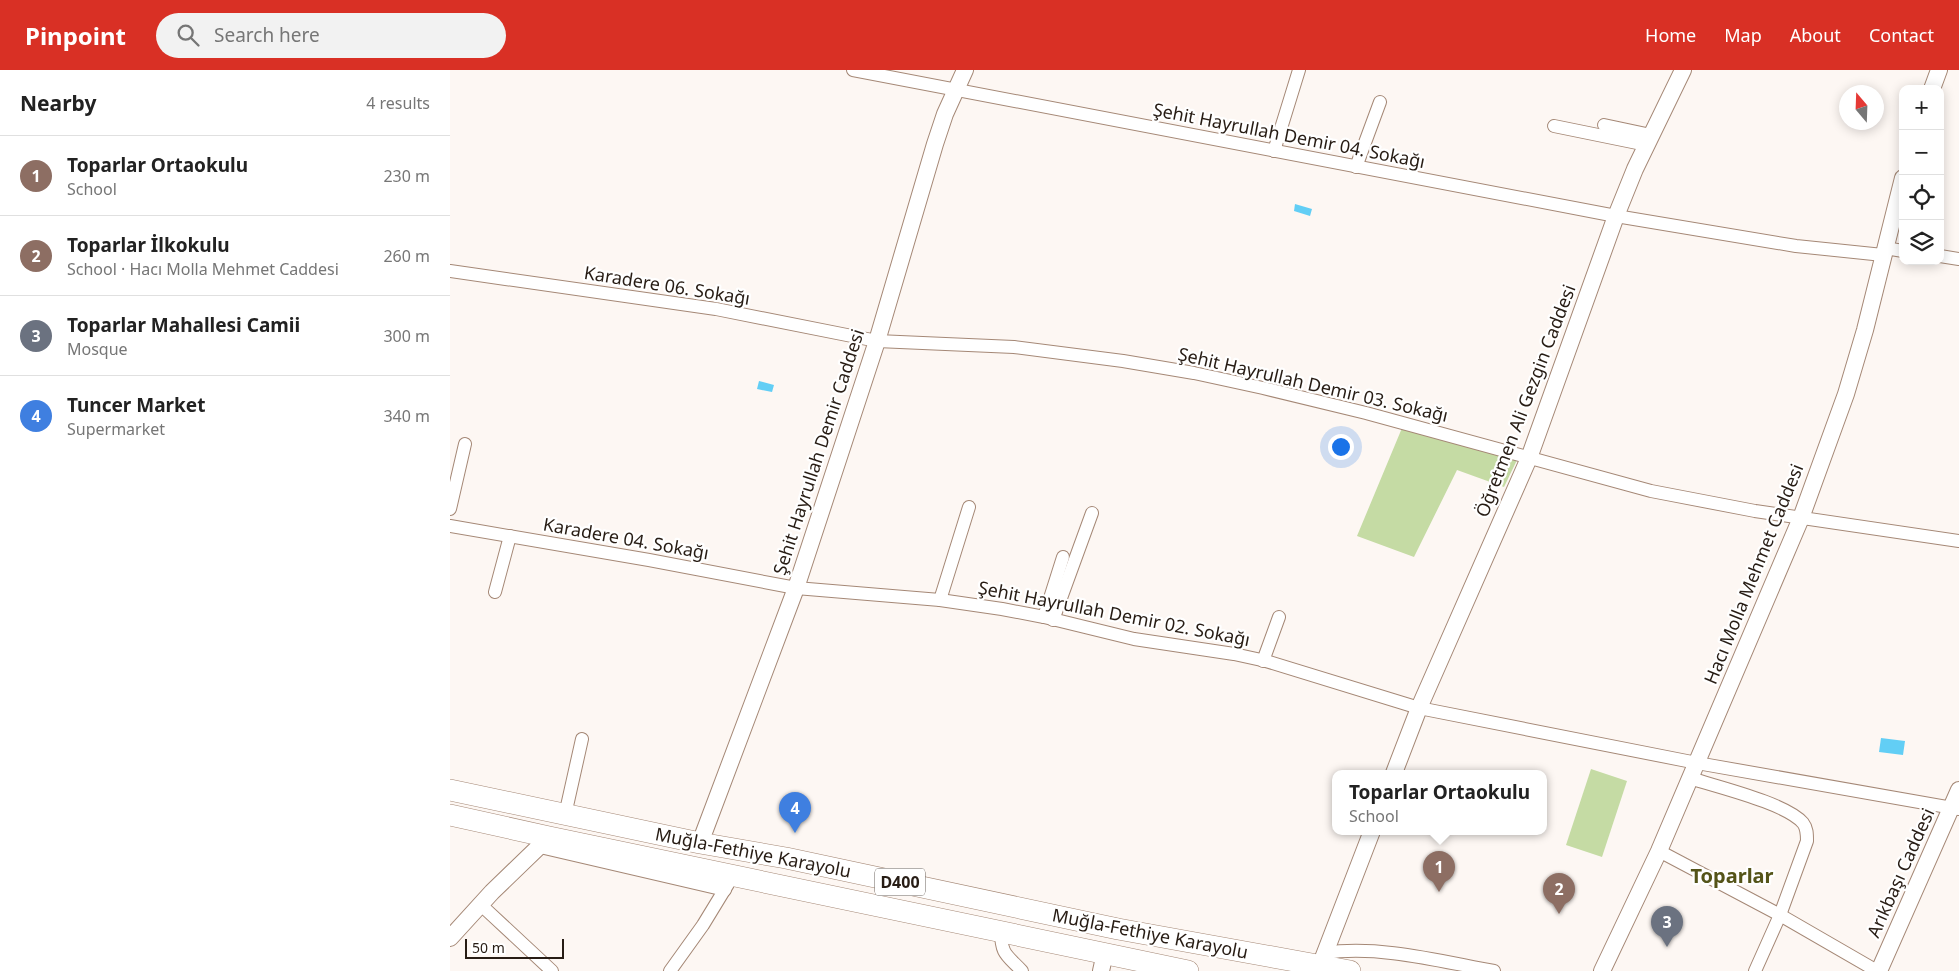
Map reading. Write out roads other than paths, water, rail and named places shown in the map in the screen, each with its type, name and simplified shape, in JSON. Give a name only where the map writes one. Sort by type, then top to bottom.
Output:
[{"type":"highway","name":"Muğla-Fethiye Karayolu","points":[[450,790],[700,843],[796,860],[1118,929],[1322,960],[1350,971]]},
{"type":"highway","name":"Muğla-Fethiye Karayolu","points":[[450,815],[544,842],[729,883],[1001,931],[1103,962],[1188,971]]},
{"type":"street","name":"Şehit Hayrullah Demir 04. Sokağı","points":[[854,70],[1616,216],[1796,246],[1884,252],[1899,251]]},
{"type":"street","name":"Şehit Hayrullah Demir Caddesi","points":[[700,843],[796,588],[877,341],[935,144],[955,90],[965,70]]},
{"type":"street","points":[[1274,151],[1299,70]]},
{"type":"street","name":"Öğretmen Ali Gezgin Caddesi","points":[[1395,770],[1419,708],[1529,458],[1616,216],[1649,140],[1683,70]]},
{"type":"street","points":[[1933,85],[1939,70]]},
{"type":"street","points":[[1356,167],[1380,102]]},
{"type":"street","points":[[1604,125],[1649,140]]},
{"type":"street","points":[[1554,126],[1649,140]]},
{"type":"street","name":"Hacı Molla Mehmet Caddesi","points":[[1602,971],[1659,851],[1801,518],[1846,394],[1865,330],[1899,194]]},
{"type":"street","points":[[1944,257],[1959,259]]},
{"type":"street","name":"Karadere 06. Sokağı","points":[[450,271],[716,309],[877,341]]},
{"type":"street","name":"Şehit Hayrullah Demir 03. Sokağı","points":[[877,341],[1014,347],[1123,361],[1194,373],[1366,413],[1651,490],[1755,512],[1959,541]]},
{"type":"street","points":[[450,509],[465,444]]},
{"type":"street","points":[[940,600],[969,507]]},
{"type":"street","points":[[1048,618],[1092,513]]},
{"type":"street","name":"Karadere 04. Sokağı","points":[[450,526],[649,560],[796,588]]},
{"type":"street","points":[[495,592],[510,536]]},
{"type":"street","points":[[1048,618],[1063,557]]},
{"type":"street","name":"Şehit Hayrullah Demir 02. Sokağı","points":[[796,588],[940,600],[1048,618],[1134,639],[1234,654],[1263,661],[1419,708],[1697,763],[1955,808]]},
{"type":"street","points":[[1263,661],[1279,616]]},
{"type":"street","points":[[565,815],[582,740]]},
{"type":"street","points":[[1690,778],[1784,810],[1803,823],[1807,831],[1807,841],[1780,915],[1755,971]]},
{"type":"street","name":"Arıkbaşı Caddesi","points":[[1878,971],[1955,808],[1959,790]]},
{"type":"street","points":[[1322,960],[1370,835]]},
{"type":"street","points":[[450,938],[480,904],[544,842]]},
{"type":"street","points":[[1659,851],[1780,915],[1878,971]]},
{"type":"street","points":[[670,971],[703,925],[729,883]]},
{"type":"street","points":[[480,904],[552,971]]},
{"type":"street","points":[[1001,931],[1001,945],[1004,953],[1022,971]]},
{"type":"street","points":[[1322,960],[1343,951],[1370,951],[1494,971]]},
{"type":"water","points":[[1295,204],[1312,209],[1310,216],[1294,211]]},
{"type":"water","points":[[759,381],[774,385],[772,392],[757,389]]},
{"type":"water","points":[[1881,738],[1905,741],[1903,755],[1879,752]]},
{"type":"place","name":"Tuncer Market","points":[[795,833]]},
{"type":"place","name":"Toparlar Ortaokulu","points":[[1439,892]]},
{"type":"place","name":"Toparlar İlkokulu","points":[[1559,914]]},
{"type":"place","name":"Toparlar Mahallesi Camii","points":[[1667,947]]},
{"type":"district","name":"Toparlar","points":[[1732,876]]}]
